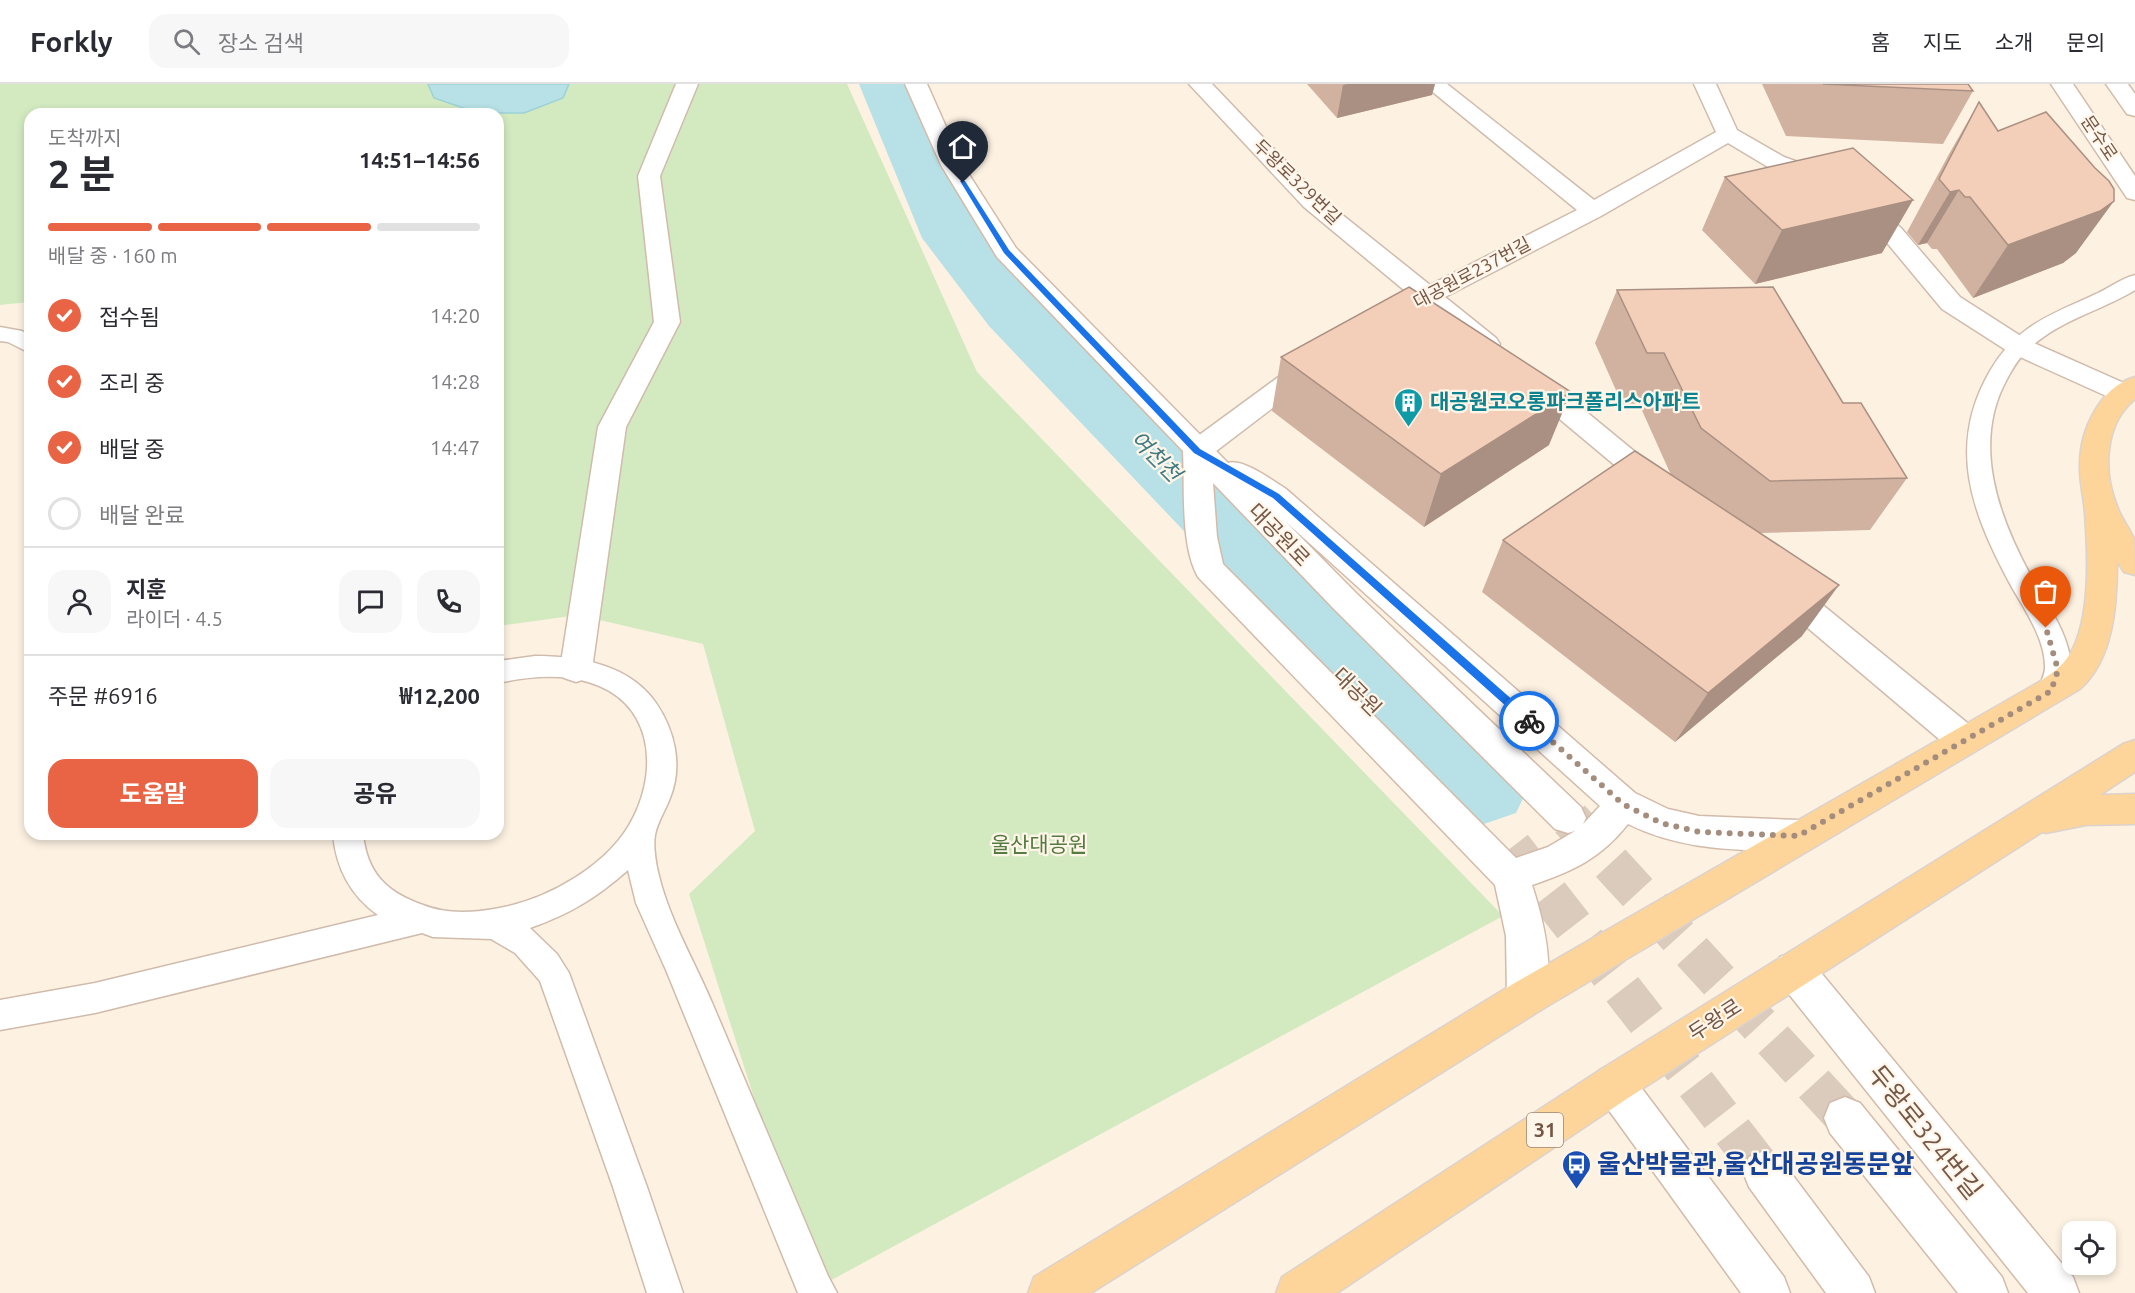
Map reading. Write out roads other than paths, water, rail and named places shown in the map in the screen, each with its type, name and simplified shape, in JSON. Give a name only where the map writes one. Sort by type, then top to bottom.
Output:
[{"type":"main road","points":[[1050,1293],[1527,997],[1798,836],[2051,691],[2074,675],[2088,651],[2104,569],[2103,532],[2094,458],[2098,430],[2109,408],[2131,386]]},
{"type":"main road","points":[[2098,495],[2116,534],[2135,564]]},
{"type":"main road","name":"두왕로","points":[[1298,1293],[1614,1084],[2135,754]]},
{"type":"main road","points":[[2027,822],[2086,810],[2135,808]]},
{"type":"street","points":[[576,669],[612,427],[667,322],[649,177],[687,84]]},
{"type":"street","name":"대공원로","points":[[916,84],[952,165],[1006,252],[1345,602],[1568,818]]},
{"type":"street","name":"두왕로329번길","points":[[1200,84],[1312,202],[1682,506]]},
{"type":"street","points":[[1434,84],[1593,211]]},
{"type":"street","points":[[1705,84],[1728,134],[1776,162],[1838,184],[1892,233],[1951,303],[2018,346],[2131,386]]},
{"type":"street","name":"문수로","points":[[2062,84],[2135,193]]},
{"type":"street","points":[[2117,84],[2135,109]]},
{"type":"street","name":"대공원로237번길","points":[[1388,319],[1428,295],[1593,211],[1728,134]]},
{"type":"street","points":[[1197,451],[1327,355]]},
{"type":"street","points":[[1197,451],[1203,537],[1209,569],[1511,862],[1526,934],[1529,966],[1527,997]]},
{"type":"street","points":[[1197,451],[1276,496],[1623,804],[1661,823],[1699,832],[1798,836]]},
{"type":"street","points":[[1764,574],[1964,740]]},
{"type":"street","points":[[1511,862],[1580,850],[1601,832],[1623,804]]},
{"type":"street","name":"두왕로324번길","points":[[1794,970],[2057,1293]]},
{"type":"street","points":[[1614,1084],[1768,1293]]},
{"type":"street","points":[[1845,1118],[1986,1293]]},
{"type":"street","points":[[1764,1172],[1853,1293]]},
{"type":"lane","points":[[2051,691],[2058,670],[2052,644],[2039,612],[1996,531],[1983,492],[1977,456],[1980,414],[1992,382],[2018,346],[2044,324],[2119,292],[2135,281]]},
{"type":"lane","points":[[0,333],[14,336],[24,342]]},
{"type":"lane","points":[[349,840],[354,865],[369,888],[387,905],[419,920],[442,925],[490,925],[549,908],[602,876],[624,855],[640,834],[657,799],[663,773],[662,745],[650,715],[634,696],[598,675],[576,669],[537,666],[504,671]]},
{"type":"lane","points":[[640,834],[643,872],[651,903],[681,967],[815,1289],[819,1293]]},
{"type":"lane","points":[[0,1015],[95,998],[419,920]]},
{"type":"lane","points":[[490,925],[514,933],[534,950],[553,973],[630,1187],[665,1293]]},
{"type":"water","points":[[428,84],[569,84],[563,98],[524,113],[504,113],[504,108],[463,108],[434,98]]},
{"type":"waterway","name":"여천천","points":[[886,84],[953,238],[1012,311],[1484,786]]},
{"type":"tunnel","points":[[1570,819],[1845,1118]]},
{"type":"tunnel","points":[[1512,847],[1764,1172]]},
{"type":"place","name":"대공원코오롱파크폴리스아파트","points":[[1409,428]]},
{"type":"place","name":"울산박물관,울산대공원동문앞","points":[[1576,1190]]},
{"type":"park label","name":"울산대공원","points":[[1039,845]]}]
